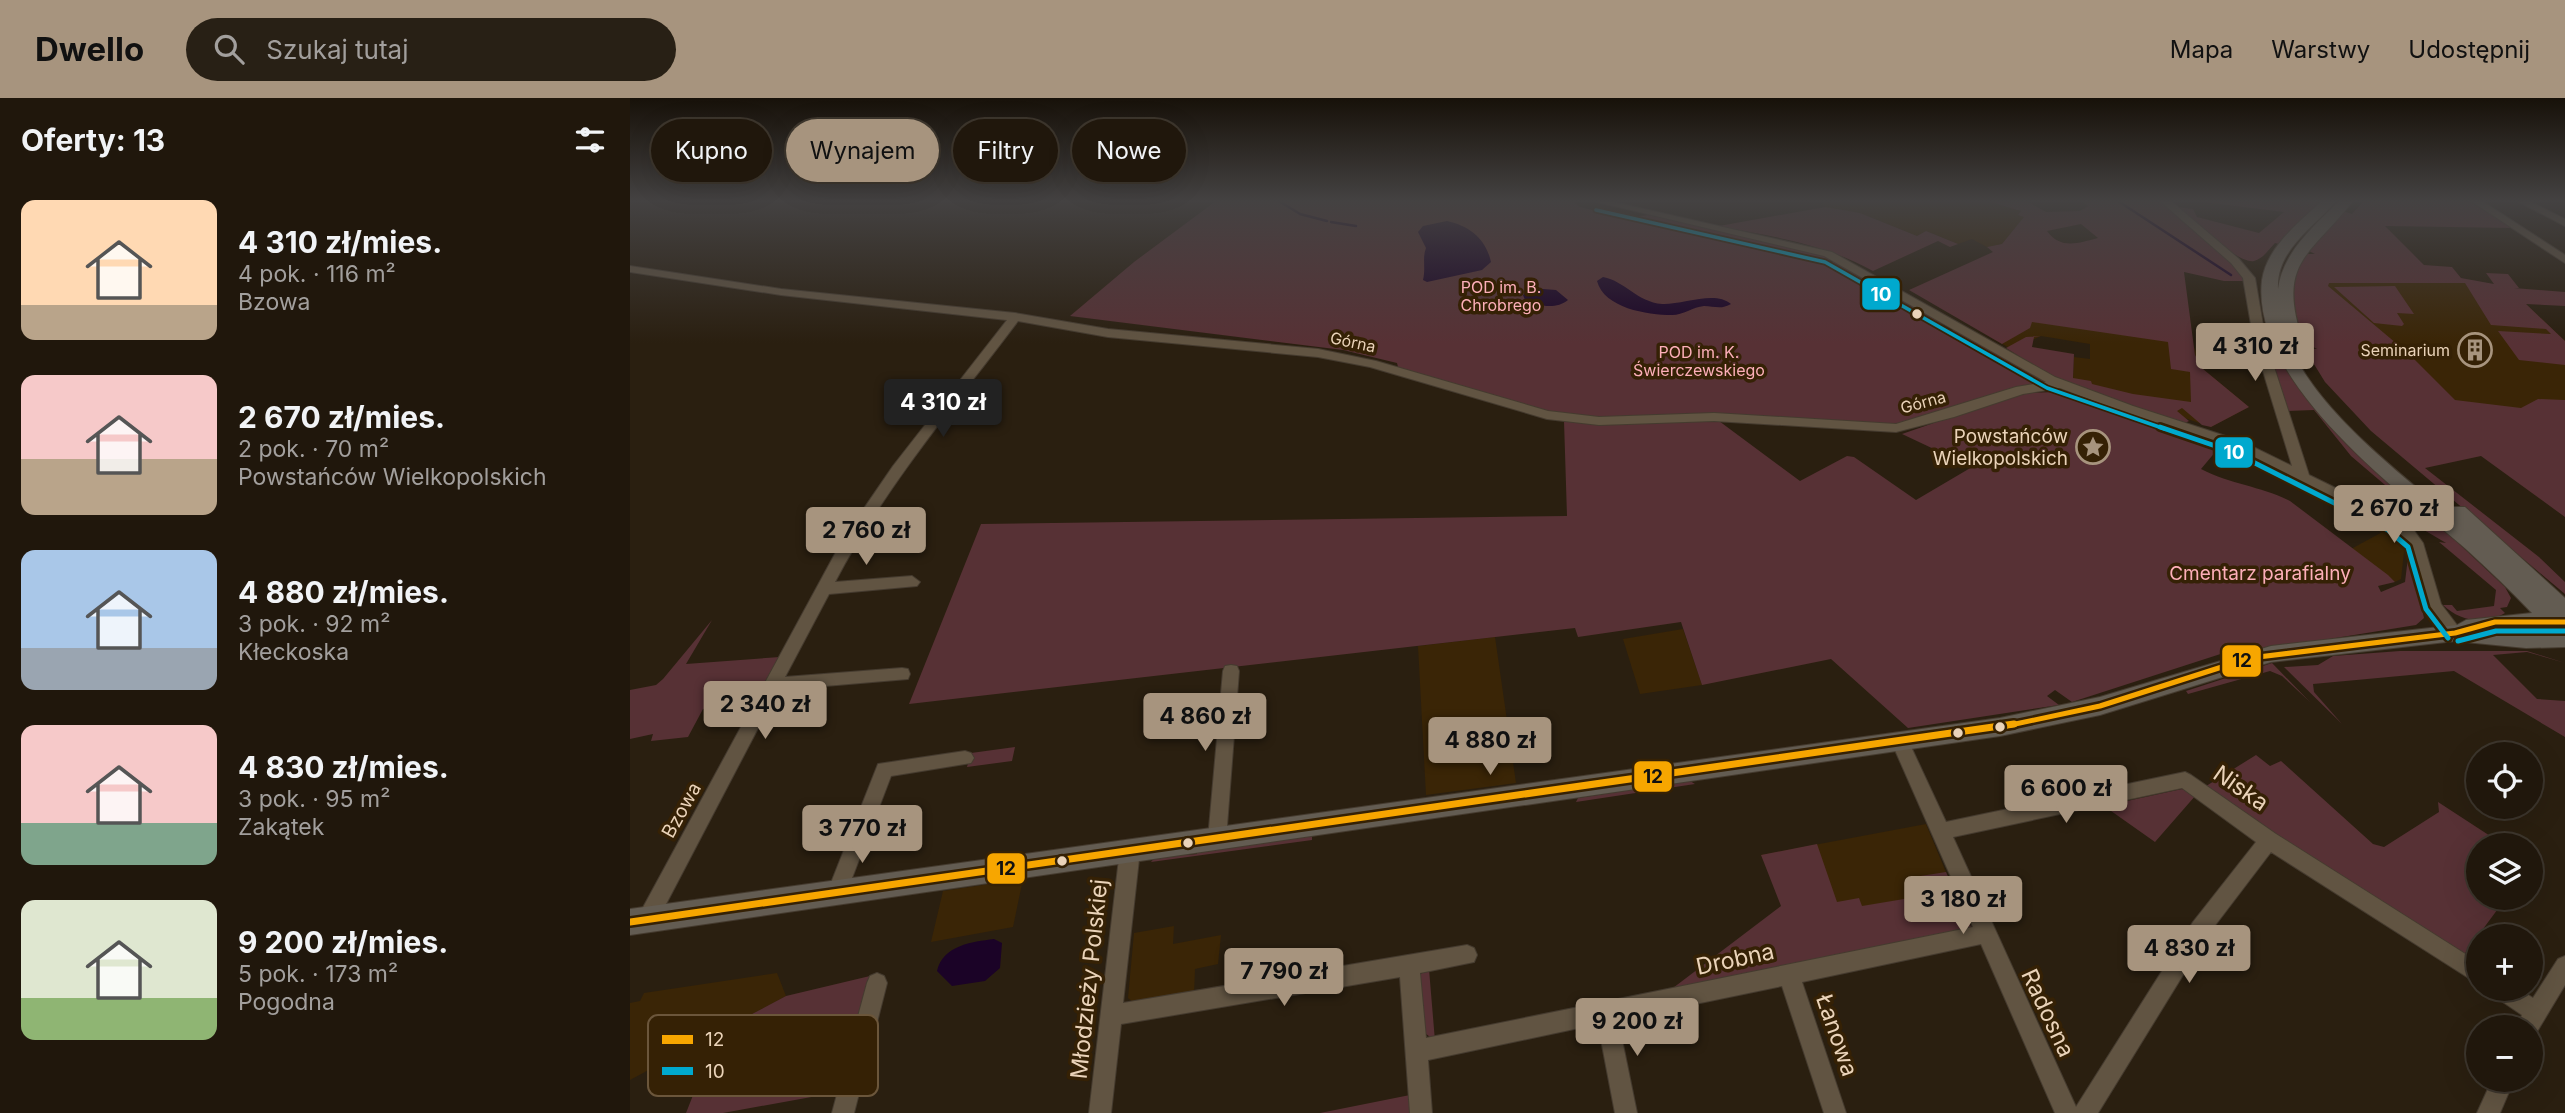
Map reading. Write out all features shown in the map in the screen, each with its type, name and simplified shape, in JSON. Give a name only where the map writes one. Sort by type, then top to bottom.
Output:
[{"type":"main road","points":[[2292,248],[2284,298],[2290,347],[2357,424],[2528,586],[2563,625]]},
{"type":"main road","points":[[2518,620],[2528,586]]},
{"type":"main road","points":[[2455,633],[2467,627],[2518,620],[2563,625]]},
{"type":"main road","points":[[2539,640],[2563,625]]},
{"type":"main road","points":[[638,921],[1900,741],[2076,713],[2250,658],[2455,633],[2539,640],[2565,651]]},
{"type":"street","points":[[1804,248],[1828,254],[2060,384],[2236,444],[2408,533],[2416,543],[2434,606],[2455,633]]},
{"type":"street","points":[[2220,248],[2249,278],[2260,342],[2302,476]]},
{"type":"street","points":[[2547,248],[2565,260]]},
{"type":"street","name":"Górna","points":[[630,269],[781,292],[1015,317],[1108,333],[1294,350],[1355,359],[1547,415],[1599,421],[1714,417],[1896,428],[2021,390],[2060,384]]},
{"type":"street","name":"Bzowa","points":[[638,921],[774,684],[848,543],[898,469],[1015,317]]},
{"type":"street","points":[[823,589],[912,582]]},
{"type":"street","points":[[2528,586],[2565,598]]},
{"type":"street","points":[[1216,839],[1231,671]]},
{"type":"street","points":[[774,684],[902,674]]},
{"type":"street","name":"Radosna","points":[[1900,741],[2067,1113]]},
{"type":"street","points":[[837,893],[884,769],[965,758]]},
{"type":"street","name":"Niska","points":[[1940,832],[2185,780],[2269,840],[2466,966]]},
{"type":"street","points":[[2085,1113],[2200,929],[2269,840]]},
{"type":"street","name":"Młodzieży Polskiej","points":[[1100,1113],[1130,850]]},
{"type":"street","name":"Drobna","points":[[1416,1051],[1985,934]]},
{"type":"street","points":[[1112,1015],[1467,954]]},
{"type":"street","points":[[1409,965],[1421,1113]]},
{"type":"street","points":[[2534,1015],[2565,966]]},
{"type":"street","name":"Łanowa","points":[[1789,975],[1835,1113]]},
{"type":"street","points":[[869,1015],[877,983]]},
{"type":"street","points":[[2513,1001],[2527,1015]]},
{"type":"street","points":[[1606,1012],[1626,1113]]},
{"type":"street","points":[[2488,1113],[2498,1092]]},
{"type":"street","points":[[843,1113],[847,1096]]},
{"type":"shaded area","points":[[1426,248],[1486,248],[1491,262],[1482,270],[1427,282],[1423,280]]},
{"type":"shaded area","points":[[2093,269],[2192,342],[2203,369],[2249,407],[2211,427],[2073,380],[2074,357],[2090,359],[2090,344],[2041,336],[2011,349],[1994,339]]},
{"type":"shaded area","points":[[1603,277],[1645,300],[1662,304],[1716,298],[1731,304],[1721,307],[1704,306],[1672,315],[1639,311],[1608,298],[1597,281]]},
{"type":"shaded area","points":[[2307,277],[2436,278],[2509,288],[2565,341],[2565,509]]},
{"type":"shaded area","points":[[1530,288],[1556,290],[1568,300],[1553,306],[1536,304],[1525,300],[1523,295]]},
{"type":"shaded area","points":[[2388,529],[2405,543],[2401,579],[2395,582],[2351,549]]},
{"type":"shaded area","points":[[1683,629],[1702,685],[1640,694],[1623,639]]},
{"type":"shaded area","points":[[1495,637],[1516,783],[1426,795],[1418,646]]},
{"type":"shaded area","points":[[1926,824],[1957,899],[1811,955],[1761,855]]},
{"type":"shaded area","points":[[1023,879],[1013,927],[931,942],[943,891]]},
{"type":"shaded area","points":[[1174,926],[1173,944],[1221,935],[1218,964],[1195,969],[1194,994],[1135,1004],[1128,998],[1134,933]]},
{"type":"shaded area","points":[[994,939],[1002,943],[1000,968],[985,981],[952,986],[937,971],[945,955],[952,950]]},
{"type":"shaded area","points":[[777,973],[786,996],[751,1015],[648,1015],[648,1070],[630,1080],[630,1003],[640,1001],[644,993]]},
{"type":"green space","points":[[1152,248],[1804,248],[1832,258],[1829,260],[1832,262],[1836,260],[1926,312],[1951,331],[1955,329],[2049,383],[1891,426],[1600,418],[1554,414],[1398,367],[1397,363],[1343,350],[1070,316]]},
{"type":"green space","points":[[1820,248],[1922,248],[1873,271]]},
{"type":"green space","points":[[1989,248],[2217,248],[2234,263],[2244,278],[2243,281],[2224,281],[2184,272],[2195,355],[2203,369],[2249,407],[2211,427],[2202,425],[2182,408],[2177,411],[2189,421],[2185,423],[2169,419],[2057,380],[2006,348],[2026,337],[2041,336],[2034,337],[2032,347],[2074,354],[2073,378],[2133,394],[2191,402],[2190,372],[2171,369],[2168,342],[2032,322],[2030,328],[2002,344],[1909,290],[1993,252]]},
{"type":"green space","points":[[2270,248],[2254,261],[2237,256],[2226,249]]},
{"type":"green space","points":[[2407,248],[2424,265],[2452,267],[2461,278],[2494,284],[2486,273],[2508,274],[2519,288],[2514,288],[2565,292],[2565,306],[2526,304],[2565,341],[2565,365],[2519,360],[2498,331],[2551,334],[2546,329],[2491,325],[2465,283],[2329,283],[2328,286],[2409,354],[2455,400],[2521,408],[2538,399],[2565,400],[2565,517],[2481,456],[2425,468],[2539,557],[2565,582],[2565,594],[2371,431],[2325,382],[2304,348],[2317,349],[2300,340],[2290,296],[2302,254],[2315,254],[2305,249]]},
{"type":"green space","points":[[2395,286],[2414,314],[2397,313],[2404,324],[2402,326],[2374,323],[2334,287]]},
{"type":"green space","points":[[2267,344],[2275,346],[2423,510],[2505,587],[2511,598],[2507,607],[2500,608],[2505,613],[2488,619],[2472,620],[2457,615],[2443,605],[2452,605],[2457,611],[2494,606],[2496,590],[2439,542],[2446,543],[2397,514],[2412,508],[2351,456],[2314,410],[2287,411]]},
{"type":"green space","name":"Cmentarz parafialny","points":[[2056,392],[2222,444],[2201,469],[2290,501],[2395,582],[2378,586],[2381,592],[2405,582],[2409,549],[2424,618],[2416,625],[2242,653],[2236,649],[2072,702],[2055,690],[2047,696],[2059,705],[1908,728],[1831,659],[1702,685],[1681,622],[1578,637],[1575,628],[909,704],[981,524],[1567,516],[1564,421],[1599,425],[1719,421],[1800,481],[1847,456],[1854,457],[1916,500],[1972,467],[1902,434],[2020,393]]},
{"type":"green space","points":[[712,620],[686,664],[780,657],[757,703],[703,709],[688,737],[651,741],[653,734],[630,739],[630,690],[656,685]]},
{"type":"green space","points":[[2400,651],[2527,651],[2565,663],[2527,652],[2493,655],[2537,699],[2565,701],[2565,737],[2454,671],[2313,684],[2314,692],[2342,724],[2284,667],[2318,665],[2333,656]]},
{"type":"green space","points":[[2272,663],[2310,702],[2282,676],[2270,671],[2188,694],[2186,691]]},
{"type":"green space","points":[[1015,747],[1012,761],[967,767],[971,753]]},
{"type":"green space","points":[[2256,755],[2270,766],[2281,761],[2373,844],[2384,847],[2439,812],[2438,802],[2486,833],[2466,833],[2466,910],[2497,910],[2487,924],[2466,924],[2466,952],[2463,956],[2203,788]]},
{"type":"green space","points":[[1690,781],[1695,784],[1576,802],[1578,798]]},
{"type":"green space","points":[[2182,789],[2196,795],[2155,842],[2104,806]]},
{"type":"green space","points":[[1312,835],[1312,840],[1151,862],[1156,856],[1186,852],[1186,855],[1197,854],[1197,850]]},
{"type":"green space","points":[[1817,844],[1837,902],[1859,898],[1862,906],[1910,898],[1908,890],[1918,888],[1914,877],[1946,872],[1972,929],[1669,991],[1781,906],[1761,855]]},
{"type":"green space","points":[[1429,969],[1435,1041],[1425,1033],[1419,975]]},
{"type":"green space","points":[[870,976],[860,1015],[750,1015],[786,996]]},
{"type":"green space","points":[[1410,1095],[1412,1113],[1320,1113]]},
{"type":"green space","points":[[693,1096],[817,1096],[723,1113],[686,1113]]},
{"type":"waterway","points":[[2190,248],[2231,275]]},
{"type":"transit line","name":"10","points":[[1765,248],[1825,262],[2047,388],[2233,452],[2388,530],[2408,547],[2426,609],[2448,638]]},
{"type":"transit line","name":"12","points":[[630,922],[2000,727],[2100,706],[2250,658],[2455,633],[2495,622],[2565,622]]},
{"type":"transit line","name":"10","points":[[2458,641],[2496,631],[2565,631]]},
{"type":"place","name":"Seminarium","points":[[2475,350]]},
{"type":"place","name":"Powstańców Wielkopolskich","points":[[2093,447]]},
{"type":"park label","name":"POD im. B. Chrobrego","points":[[1501,296]]},
{"type":"park label","name":"POD im. K. Świerczewskiego","points":[[1699,361]]}]
